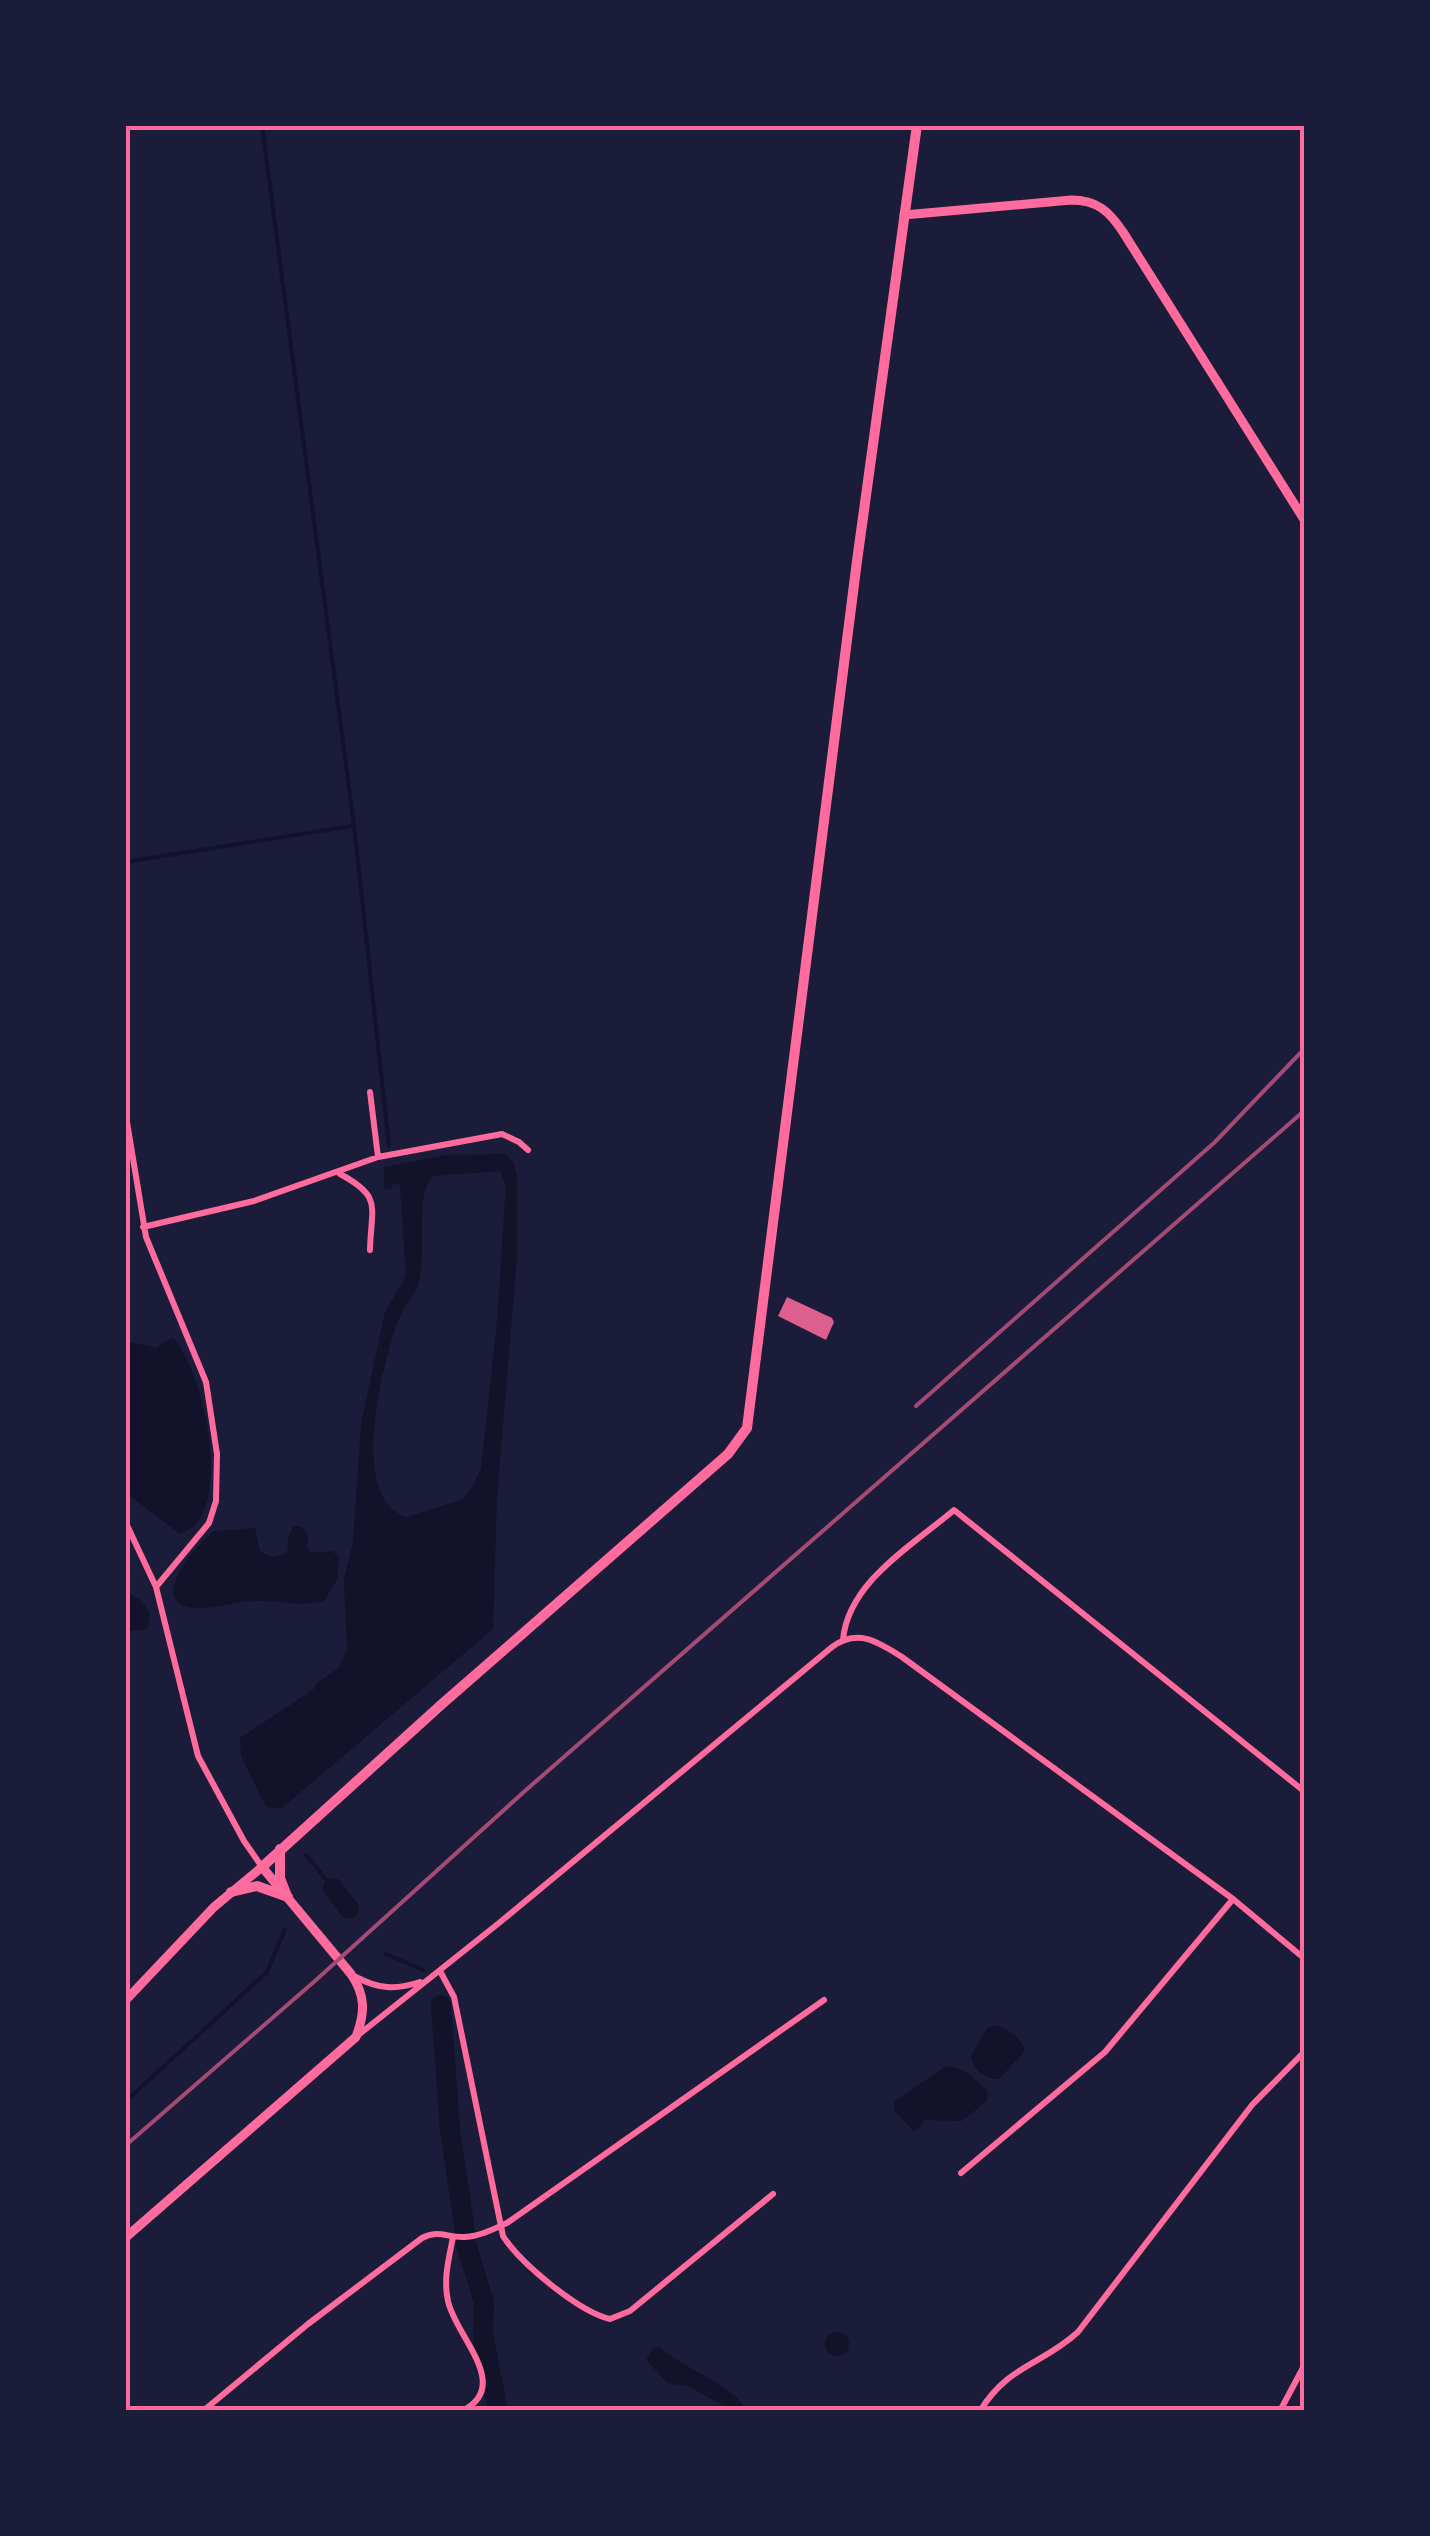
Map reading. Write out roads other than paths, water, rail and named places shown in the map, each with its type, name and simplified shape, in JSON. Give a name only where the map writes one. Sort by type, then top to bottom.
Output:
[{"type":"main road","points":[[262,1866],[728,1454],[747,1428],[917,125]]},
{"type":"main road","points":[[280,1848],[280,1878],[288,1897]]},
{"type":"main road","points":[[232,1892],[257,1886],[288,1897]]},
{"type":"street","points":[[904,215],[1071,200],[1087,200],[1100,206],[1123,232],[1305,522]]},
{"type":"street","points":[[370,1092],[378,1158]]},
{"type":"street","points":[[125,1110],[129,1165],[144,1227],[206,1382],[218,1454],[216,1502],[209,1523],[156,1586]]},
{"type":"street","points":[[144,1227],[254,1201],[378,1158],[502,1134],[528,1150]]},
{"type":"street","points":[[339,1174],[363,1186],[369,1194],[370,1250]]},
{"type":"street","points":[[843,1640],[849,1612],[871,1582],[954,1510],[1305,1792]]},
{"type":"street","points":[[125,1520],[156,1586],[198,1756],[244,1841],[361,1991],[364,2005],[356,2037]]},
{"type":"street","points":[[125,2238],[356,2037],[843,1640],[862,1637],[882,1644],[1232,1899],[1305,1959]]},
{"type":"street","points":[[125,2001],[262,1866]]},
{"type":"street","points":[[961,2173],[1105,2052],[1232,1899]]},
{"type":"street","points":[[440,1970],[454,1997],[500,2226],[509,2244],[528,2264],[590,2312],[610,2319],[646,2300],[773,2194]]},
{"type":"street","points":[[351,1974],[373,1985],[392,1988],[430,1978]]},
{"type":"street","points":[[203,2411],[417,2241],[437,2232],[474,2236],[500,2226],[824,2000]]},
{"type":"street","points":[[980,2411],[1002,2380],[1066,2343],[1086,2322],[1252,2105],[1305,2050]]},
{"type":"street","points":[[454,2236],[447,2270],[448,2302],[478,2363],[483,2390],[479,2400],[462,2411]]},
{"type":"street","points":[[1280,2411],[1305,2364]]},
{"type":"waterway","points":[[262,125],[354,826],[389,1146]]},
{"type":"waterway","points":[[125,862],[352,826]]},
{"type":"waterway","points":[[306,1855],[333,1888]]},
{"type":"waterway","points":[[333,1888],[349,1909]]},
{"type":"waterway","points":[[125,2102],[267,1972],[285,1929]]},
{"type":"waterway","points":[[386,1954],[423,1970]]},
{"type":"waterway","points":[[441,2005],[450,2130],[465,2231]]},
{"type":"waterway","points":[[466,2244],[484,2302],[483,2335],[498,2411]]},
{"type":"railway","points":[[916,1406],[1215,1142],[1305,1048]]},
{"type":"railway","points":[[125,2146],[1305,1110]]}]
